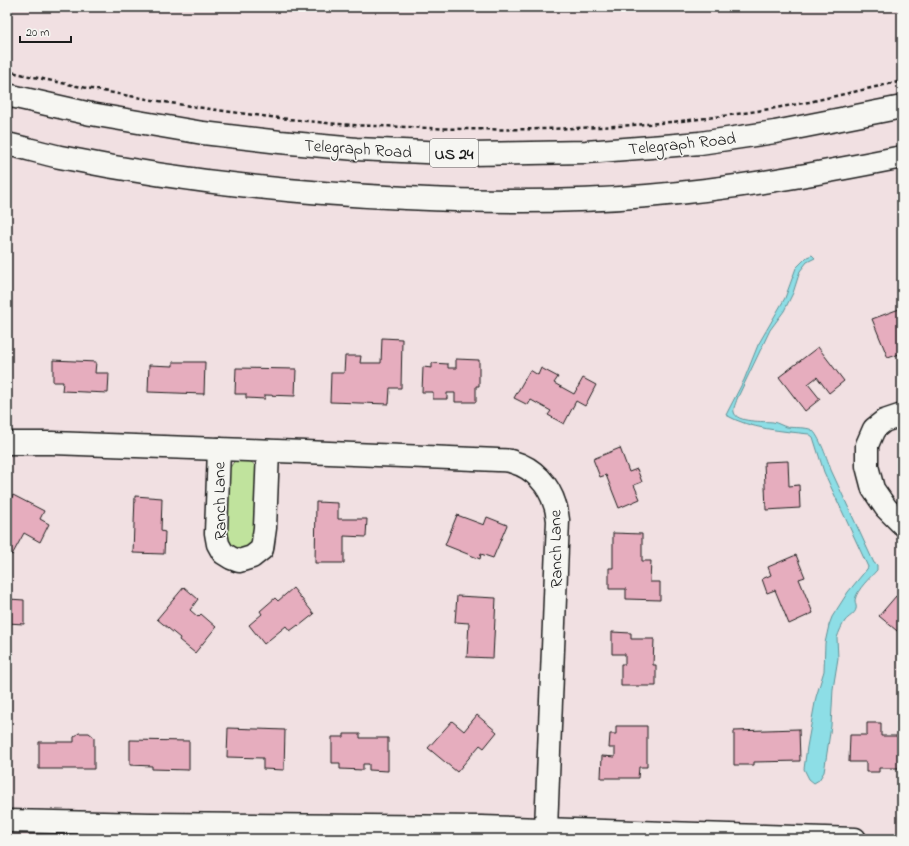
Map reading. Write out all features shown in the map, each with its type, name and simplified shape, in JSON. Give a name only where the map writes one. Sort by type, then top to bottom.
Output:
[{"type":"main road","name":"Telegraph Road","points":[[7,96],[91,114],[167,128],[211,134],[348,148],[471,154],[586,152],[693,143],[775,132],[902,107]]},
{"type":"main road","points":[[7,144],[59,157],[143,172],[244,186],[373,197],[491,201],[608,199],[686,193],[800,177],[902,157]]},
{"type":"main road","points":[[902,415],[884,421],[874,429],[867,445],[866,466],[873,489],[886,508],[902,524]]},
{"type":"main road","name":"Ranch Lane","points":[[7,443],[52,443],[498,460],[513,462],[527,468],[541,478],[550,492],[556,506],[558,520],[546,829]]},
{"type":"main road","name":"Ranch Lane","points":[[219,449],[216,533],[218,544],[223,553],[231,558],[239,560],[252,557],[262,548],[265,528],[268,451]]},
{"type":"main road","points":[[7,821],[481,827],[855,839]]},
{"type":"path","points":[[7,71],[123,95],[242,113],[341,124],[440,129],[513,130],[648,124],[715,117],[807,102],[902,81]]},
{"type":"green space","points":[[236,460],[248,461],[257,468],[256,535],[252,544],[248,547],[239,549],[231,546],[225,534],[228,471]]},
{"type":"water","points":[[812,255],[815,258],[807,262],[800,271],[793,293],[784,311],[770,330],[737,399],[734,412],[736,416],[745,420],[773,422],[787,427],[810,429],[815,433],[874,563],[877,565],[877,570],[858,592],[855,600],[855,611],[844,623],[837,638],[838,658],[833,689],[831,726],[825,766],[824,772],[819,780],[814,783],[809,779],[804,769],[816,697],[824,671],[825,643],[829,625],[832,617],[848,592],[868,567],[824,472],[813,437],[809,434],[756,426],[735,420],[726,415],[744,380],[758,345],[785,298],[796,268],[807,257]]},
{"type":"building","points":[[902,308],[902,353],[888,358],[872,319]]},
{"type":"building","points":[[382,338],[402,339],[401,388],[390,388],[389,404],[330,402],[331,373],[344,373],[345,356],[361,356],[360,363],[381,363]]},
{"type":"building","points":[[818,347],[844,381],[829,393],[817,377],[808,384],[820,399],[805,411],[779,377]]},
{"type":"building","points":[[456,359],[479,360],[479,386],[476,386],[476,402],[455,402],[455,393],[447,393],[447,399],[433,399],[433,392],[422,392],[423,367],[432,368],[432,363],[448,364],[448,368],[456,368]]},
{"type":"building","points":[[53,360],[96,362],[95,373],[109,373],[108,393],[62,391],[63,382],[53,382]]},
{"type":"building","points":[[173,362],[205,362],[204,394],[148,392],[149,365],[173,366]]},
{"type":"building","points":[[236,368],[296,369],[295,396],[265,395],[265,399],[246,398],[246,394],[235,394]]},
{"type":"building","points":[[541,368],[558,377],[554,383],[574,394],[583,378],[596,385],[585,406],[576,401],[564,424],[548,415],[551,411],[531,400],[528,405],[514,398],[530,370],[538,375]]},
{"type":"building","points":[[620,448],[629,472],[637,469],[642,482],[634,485],[640,499],[619,508],[606,475],[600,477],[593,459]]},
{"type":"building","points":[[788,461],[789,486],[799,485],[800,508],[766,510],[764,462]]},
{"type":"building","points":[[13,495],[44,511],[40,519],[49,524],[40,542],[24,533],[12,555],[7,552],[7,507]]},
{"type":"building","points":[[135,496],[162,498],[161,531],[165,532],[164,554],[133,553]]},
{"type":"building","points":[[316,502],[338,503],[338,519],[367,519],[366,537],[344,536],[344,563],[315,563]]},
{"type":"building","points":[[457,515],[484,525],[487,517],[507,525],[493,558],[481,554],[480,559],[445,545]]},
{"type":"building","points":[[613,533],[642,534],[642,561],[651,561],[650,582],[660,582],[660,600],[626,599],[626,589],[609,589],[609,568],[613,568]]},
{"type":"building","points":[[796,555],[805,577],[799,579],[813,613],[789,624],[775,590],[767,593],[762,579],[771,575],[768,567]]},
{"type":"building","points":[[7,587],[9,587],[9,599],[24,600],[24,624],[7,623]]},
{"type":"building","points":[[184,587],[198,599],[190,610],[198,617],[201,614],[216,627],[195,653],[157,619]]},
{"type":"building","points":[[293,588],[314,614],[290,631],[286,626],[264,644],[249,625],[262,614],[260,611],[275,598],[278,601]]},
{"type":"building","points":[[457,596],[496,598],[493,658],[467,657],[469,623],[455,622]]},
{"type":"building","points":[[896,596],[902,601],[902,635],[879,616]]},
{"type":"building","points":[[612,632],[631,633],[631,639],[654,639],[653,665],[656,665],[656,686],[621,686],[621,664],[625,664],[625,654],[612,654]]},
{"type":"building","points":[[477,715],[497,732],[484,748],[480,745],[457,772],[428,748],[452,721],[464,731]]},
{"type":"building","points":[[867,723],[881,723],[881,736],[899,736],[899,747],[902,747],[902,768],[879,768],[879,772],[866,772],[866,762],[849,762],[850,735],[867,735]]},
{"type":"building","points":[[616,726],[647,726],[647,767],[639,767],[638,778],[601,778],[602,756],[615,757],[615,748],[609,748],[610,734],[616,734]]},
{"type":"building","points":[[228,728],[285,730],[284,770],[263,769],[263,758],[227,757]]},
{"type":"building","points":[[799,729],[800,761],[754,762],[754,765],[734,765],[734,731]]},
{"type":"building","points":[[79,733],[89,733],[94,737],[94,769],[39,769],[39,742],[74,742],[74,737]]},
{"type":"building","points":[[344,734],[360,734],[360,738],[388,738],[388,771],[369,770],[369,764],[363,764],[363,770],[340,769],[340,763],[332,763],[332,737],[344,737]]},
{"type":"building","points":[[130,740],[189,741],[189,770],[152,769],[152,766],[130,765]]}]
